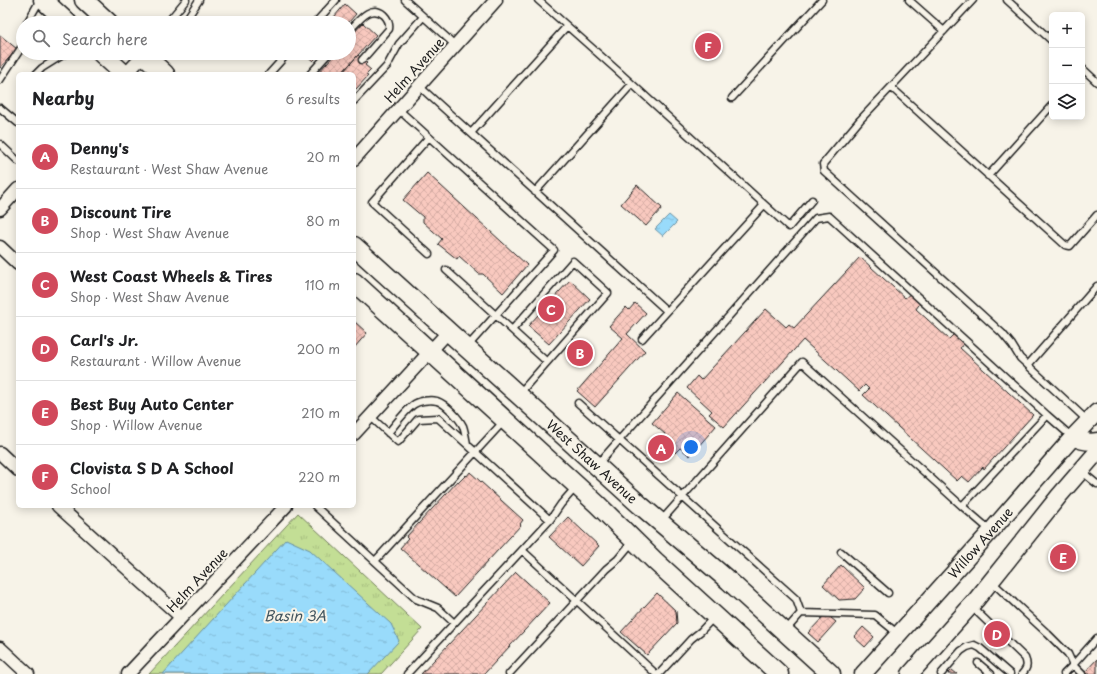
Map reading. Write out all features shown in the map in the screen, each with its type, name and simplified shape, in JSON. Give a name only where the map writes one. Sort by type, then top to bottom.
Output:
[{"type":"main road","points":[[41,0],[60,16]]},
{"type":"main road","points":[[84,0],[101,16]]},
{"type":"main road","points":[[109,60],[123,72]]},
{"type":"main road","points":[[152,60],[163,72]]},
{"type":"main road","name":"West Shaw Avenue","points":[[356,248],[596,466],[660,523],[729,581],[831,674]]},
{"type":"main road","name":"West Shaw Avenue","points":[[356,284],[577,486],[655,561],[779,674]]},
{"type":"main road","name":"Willow Avenue","points":[[863,674],[1092,416]]},
{"type":"main road","points":[[1073,437],[1078,440],[1089,442],[1097,441]]},
{"type":"main road","points":[[910,674],[970,606],[1059,496],[1097,452]]},
{"type":"street","name":"Helm Avenue","points":[[356,157],[496,0]]},
{"type":"street","points":[[127,72],[138,60]]},
{"type":"street","points":[[0,209],[16,191]]},
{"type":"street","points":[[0,247],[16,262]]},
{"type":"street","points":[[356,432],[448,332]]},
{"type":"street","points":[[0,453],[16,468]]},
{"type":"street","points":[[60,508],[181,617]]},
{"type":"street","name":"Helm Avenue","points":[[128,674],[283,508]]},
{"type":"street","points":[[0,648],[28,674]]},
{"type":"lane","points":[[31,16],[41,0]]},
{"type":"lane","points":[[173,16],[186,0]]},
{"type":"lane","points":[[189,16],[199,0]]},
{"type":"lane","points":[[321,16],[336,0]]},
{"type":"lane","points":[[405,0],[455,45]]},
{"type":"lane","points":[[538,0],[789,227],[812,200]]},
{"type":"lane","points":[[732,98],[822,0]]},
{"type":"lane","points":[[909,0],[944,31]]},
{"type":"lane","points":[[973,0],[860,120],[823,164],[824,172],[1002,333],[1020,358],[1092,416]]},
{"type":"lane","points":[[1007,0],[1049,38]]},
{"type":"lane","points":[[356,24],[366,13],[372,11],[382,13],[388,19],[390,24],[389,29],[362,60]]},
{"type":"lane","points":[[356,99],[387,66],[399,44],[423,16]]},
{"type":"lane","points":[[471,133],[567,26]]},
{"type":"lane","points":[[0,80],[16,56]]},
{"type":"lane","points":[[38,72],[55,60]]},
{"type":"lane","points":[[271,72],[282,60]]},
{"type":"lane","points":[[312,72],[323,60]]},
{"type":"lane","points":[[1085,72],[1097,82]]},
{"type":"lane","points":[[535,192],[632,84]]},
{"type":"lane","points":[[419,86],[667,312]]},
{"type":"lane","points":[[891,87],[1065,245],[1070,246],[1097,215]]},
{"type":"lane","points":[[0,108],[16,121]]},
{"type":"lane","points":[[988,176],[1049,108]]},
{"type":"lane","points":[[398,109],[554,250],[466,348]]},
{"type":"lane","points":[[429,137],[372,202],[429,254]]},
{"type":"lane","points":[[0,144],[16,159]]},
{"type":"lane","points":[[642,338],[764,204]]},
{"type":"lane","points":[[596,466],[816,218],[829,216],[1073,437]]},
{"type":"lane","points":[[512,330],[573,261],[608,293],[518,395]]},
{"type":"lane","points":[[446,270],[547,362]]},
{"type":"lane","points":[[1028,365],[1097,286]]},
{"type":"lane","points":[[660,523],[802,362],[991,531]]},
{"type":"lane","points":[[388,433],[413,405],[422,401],[437,401],[459,419],[468,444]]},
{"type":"lane","points":[[578,403],[796,599],[801,613]]},
{"type":"lane","points":[[962,506],[1047,415]]},
{"type":"lane","points":[[370,416],[398,442],[418,420],[438,418],[550,520]]},
{"type":"lane","points":[[375,561],[505,420]]},
{"type":"lane","points":[[1080,471],[1097,484]]},
{"type":"lane","points":[[407,674],[550,520],[561,504],[577,486]]},
{"type":"lane","points":[[317,508],[416,599],[438,608],[454,623]]},
{"type":"lane","points":[[509,674],[606,569],[618,559],[634,540]]},
{"type":"lane","points":[[522,550],[656,674]]},
{"type":"lane","points":[[841,552],[888,593]]},
{"type":"lane","points":[[991,581],[1068,654],[1073,665],[1082,674]]},
{"type":"lane","points":[[970,606],[1025,658],[1028,663],[1027,669],[1022,674]]},
{"type":"lane","points":[[785,632],[801,613]]},
{"type":"lane","points":[[801,613],[875,615],[899,634]]},
{"type":"lane","points":[[659,674],[691,639],[715,616]]},
{"type":"lane","points":[[1064,674],[1097,638]]},
{"type":"lane","points":[[941,674],[961,651],[974,645],[980,648],[1010,674]]},
{"type":"lane","points":[[978,663],[991,674]]},
{"type":"green space","name":"Basin 3A","points":[[298,513],[422,629],[381,674],[149,674]]},
{"type":"water","points":[[669,215],[677,222],[663,236],[655,229]]},
{"type":"water","name":"Basin 3A","points":[[286,539],[310,550],[391,624],[399,641],[368,674],[163,674]]},
{"type":"building","points":[[345,4],[356,14],[354,16],[335,16]]},
{"type":"building","points":[[363,23],[376,35],[356,57],[356,30]]},
{"type":"building","points":[[0,35],[16,48],[16,50],[0,68]]},
{"type":"building","points":[[358,55],[367,63],[365,65],[371,70],[366,75],[368,76],[356,89],[356,72],[343,72],[354,60],[356,60]]},
{"type":"building","points":[[330,60],[354,60],[343,72],[319,72]]},
{"type":"building","points":[[427,173],[527,265],[503,293],[483,274],[479,274],[459,256],[457,259],[438,244],[442,239],[423,222],[423,217],[403,200]]},
{"type":"building","points":[[637,185],[662,208],[646,226],[621,204]]},
{"type":"building","points":[[860,257],[905,298],[911,293],[921,302],[916,309],[949,339],[955,333],[965,342],[960,348],[1033,415],[984,469],[983,467],[969,482],[962,476],[957,481],[863,395],[869,389],[865,385],[859,391],[803,340],[724,427],[709,414],[712,411],[687,388],[697,376],[701,380],[766,309],[786,327],[789,324],[794,328]]},
{"type":"building","points":[[570,280],[590,299],[549,344],[528,326]]},
{"type":"building","points":[[635,303],[646,313],[627,334],[645,351],[595,407],[577,391],[623,338],[609,326],[626,307],[629,310]]},
{"type":"building","points":[[356,323],[367,333],[356,346]]},
{"type":"building","points":[[678,393],[716,426],[690,456],[680,448],[675,453],[660,440],[665,434],[652,423]]},
{"type":"building","points":[[470,472],[523,520],[520,524],[521,525],[455,597],[400,548],[408,539],[406,537],[458,481],[459,482],[466,475],[467,476]]},
{"type":"building","points":[[568,517],[599,546],[581,566],[549,537]]},
{"type":"building","points":[[841,565],[865,588],[855,599],[839,600],[823,585]]},
{"type":"building","points":[[516,572],[550,603],[484,674],[421,674]]},
{"type":"building","points":[[657,593],[676,611],[677,623],[647,655],[621,632]]},
{"type":"building","points":[[826,614],[836,622],[818,642],[808,633]]},
{"type":"building","points":[[863,627],[874,637],[865,647],[854,637]]},
{"type":"building","points":[[1097,659],[1097,674],[1087,674],[1085,672]]},
{"type":"building","points":[[952,670],[957,674],[948,674]]},
{"type":"place","name":"Clovista S D A School","points":[[708,46]]},
{"type":"place","name":"West Coast Wheels & Tires","points":[[551,309]]},
{"type":"place","name":"Discount Tire","points":[[580,353]]},
{"type":"place","name":"Denny's","points":[[661,448]]},
{"type":"place","name":"Best Buy Auto Center","points":[[1063,557]]},
{"type":"place","name":"Carl's Jr.","points":[[997,634]]}]
